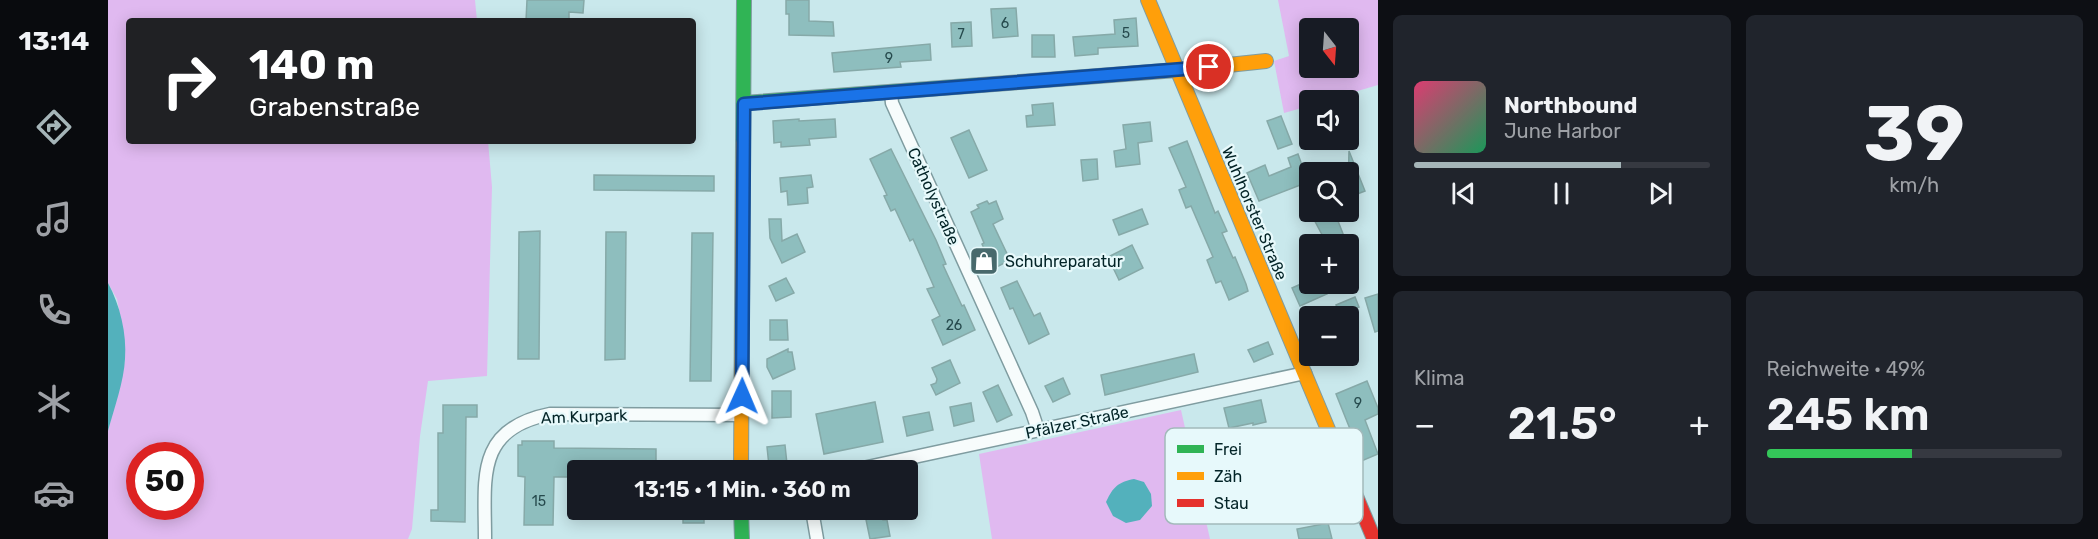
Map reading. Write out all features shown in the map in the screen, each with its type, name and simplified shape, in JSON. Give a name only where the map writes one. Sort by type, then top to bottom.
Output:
[{"type":"street","points":[[741,460],[744,0]]},
{"type":"street","name":"Wuhlhorster Straße","points":[[1148,0],[1328,428]]},
{"type":"street","points":[[744,104],[1266,61]]},
{"type":"street","name":"Catholystraße","points":[[891,93],[892,103],[1032,412],[1038,430]]},
{"type":"street","name":"Pfälzer Straße","points":[[900,460],[1305,373]]},
{"type":"street","name":"Am Kurpark","points":[[485,539],[487,465],[495,447],[509,430],[524,420],[550,414],[742,415]]},
{"type":"street","name":"Wuhlhorster Straße","points":[[1363,513],[1374,539]]},
{"type":"street","points":[[741,520],[742,539]]},
{"type":"street","points":[[814,520],[817,539]]},
{"type":"shaded area","points":[[108,0],[475,0],[477,18],[126,18],[126,144],[488,144],[492,187],[487,376],[428,381],[420,436],[412,529],[408,539],[108,539],[108,431],[125,360],[124,338],[117,299],[108,283]]},
{"type":"shaded area","points":[[1278,0],[1378,0],[1378,85],[1359,91],[1299,90],[1299,109],[1284,113],[1274,61],[1289,56]]},
{"type":"shaded area","points":[[1181,410],[1185,428],[1165,428],[1165,524],[1207,524],[1210,539],[992,539],[979,454]]},
{"type":"water","points":[[108,283],[122,320],[125,349],[123,376],[108,431]]},
{"type":"water","points":[[1134,479],[1144,482],[1151,494],[1152,506],[1140,520],[1126,523],[1113,516],[1106,502],[1117,486]]},
{"type":"building","points":[[527,0],[584,0],[583,13],[569,12],[569,18],[526,18]]},
{"type":"building","points":[[786,0],[809,0],[809,21],[833,22],[834,36],[789,35]]},
{"type":"building","points":[[1016,8],[1018,36],[993,38],[991,9]]},
{"type":"building","points":[[1136,18],[1138,46],[1098,48],[1098,54],[1075,56],[1073,37],[1115,34],[1114,20]]},
{"type":"building","points":[[971,22],[972,46],[952,47],[951,23]]},
{"type":"building","points":[[1032,35],[1054,35],[1055,57],[1032,57]]},
{"type":"building","points":[[930,44],[931,60],[900,62],[901,67],[834,72],[832,53]]},
{"type":"building","points":[[1053,103],[1055,125],[1027,127],[1026,116],[1033,115],[1032,105]]},
{"type":"building","points":[[1281,116],[1292,144],[1278,149],[1267,121]]},
{"type":"building","points":[[799,119],[799,121],[835,119],[836,137],[809,139],[810,145],[781,147],[781,142],[774,143],[773,121]]},
{"type":"building","points":[[1150,122],[1152,141],[1138,143],[1140,164],[1116,167],[1114,151],[1126,149],[1123,125]]},
{"type":"building","points":[[969,130],[987,170],[969,178],[951,138]]},
{"type":"building","points":[[1187,141],[1215,213],[1218,211],[1227,231],[1222,233],[1233,258],[1235,257],[1248,291],[1229,300],[1221,281],[1216,283],[1207,260],[1213,257],[1191,206],[1186,208],[1179,190],[1186,187],[1169,148]]},
{"type":"building","points":[[891,149],[936,240],[946,264],[943,265],[975,330],[943,345],[932,320],[940,316],[927,289],[934,287],[913,239],[910,241],[895,209],[891,211],[884,196],[887,195],[870,159]]},
{"type":"building","points":[[1349,151],[1353,162],[1349,162]]},
{"type":"building","points":[[1298,154],[1301,162],[1299,162],[1299,185],[1259,201],[1247,173],[1265,165],[1269,176],[1291,167],[1288,158]]},
{"type":"building","points":[[1097,159],[1098,179],[1083,181],[1081,160]]},
{"type":"building","points":[[594,175],[714,176],[714,191],[594,190]]},
{"type":"building","points":[[811,175],[813,187],[807,188],[808,203],[788,205],[787,191],[781,192],[780,178]]},
{"type":"building","points":[[1359,176],[1365,191],[1359,193]]},
{"type":"building","points":[[987,201],[989,204],[996,201],[1003,219],[993,224],[1010,260],[993,269],[971,212],[979,208],[977,205]]},
{"type":"building","points":[[1142,209],[1148,224],[1119,235],[1113,220]]},
{"type":"building","points":[[769,219],[781,219],[782,241],[797,234],[805,252],[782,263],[770,238]]},
{"type":"building","points":[[1315,222],[1338,222],[1343,234],[1322,234]]},
{"type":"building","points":[[540,231],[539,359],[518,359],[519,232]]},
{"type":"building","points":[[606,232],[626,232],[625,359],[605,360]]},
{"type":"building","points":[[692,233],[713,233],[711,381],[690,381]]},
{"type":"building","points":[[1132,245],[1143,268],[1119,280],[1108,257]]},
{"type":"building","points":[[786,278],[794,293],[776,301],[769,286]]},
{"type":"building","points":[[1017,281],[1034,316],[1040,313],[1049,334],[1029,344],[1001,288]]},
{"type":"building","points":[[1299,285],[1299,294],[1327,294],[1300,306],[1292,288]]},
{"type":"building","points":[[1378,294],[1378,331],[1375,332],[1365,298]]},
{"type":"building","points":[[1355,297],[1359,306],[1336,306]]},
{"type":"building","points":[[770,320],[787,320],[788,340],[770,340]]},
{"type":"building","points":[[1268,342],[1273,354],[1254,362],[1248,350]]},
{"type":"building","points":[[788,349],[788,352],[792,352],[795,369],[773,379],[767,367],[767,359]]},
{"type":"building","points":[[1194,354],[1198,372],[1105,395],[1101,375]]},
{"type":"building","points":[[950,360],[960,383],[936,395],[931,385],[936,383],[937,379],[932,368]]},
{"type":"building","points":[[1063,378],[1070,394],[1053,402],[1045,386]]},
{"type":"building","points":[[1367,381],[1378,408],[1378,414],[1365,420],[1378,454],[1363,460],[1363,428],[1350,428],[1336,394]]},
{"type":"building","points":[[998,385],[1012,415],[997,422],[983,392]]},
{"type":"building","points":[[772,391],[791,391],[791,417],[772,418]]},
{"type":"building","points":[[1261,400],[1266,422],[1229,428],[1224,408]]},
{"type":"building","points":[[875,402],[883,442],[824,454],[816,414]]},
{"type":"building","points":[[971,403],[974,421],[954,426],[950,407]]},
{"type":"building","points":[[443,405],[477,405],[477,417],[466,417],[465,522],[431,521],[431,510],[438,510],[438,433],[443,433]]},
{"type":"building","points":[[929,412],[933,430],[907,436],[903,417]]},
{"type":"building","points":[[522,441],[554,441],[554,448],[656,449],[656,460],[567,460],[567,477],[554,477],[553,525],[524,525],[525,477],[518,476],[518,445],[522,445]]},
{"type":"building","points":[[785,445],[787,460],[768,460],[767,447]]},
{"type":"building","points":[[683,520],[704,520],[704,523],[683,523]]},
{"type":"building","points":[[866,520],[887,520],[890,536],[870,539]]},
{"type":"building","points":[[1328,524],[1332,539],[1299,539],[1297,529]]},
{"type":"traffic: fast","points":[[743,143],[744,0]]},
{"type":"traffic: fast","points":[[744,103],[981,85]]},
{"type":"traffic: fast","points":[[741,520],[742,539]]},
{"type":"traffic: slow","points":[[1148,0],[1327,428]]},
{"type":"traffic: slow","points":[[981,85],[1266,61]]},
{"type":"traffic: slow","points":[[741,460],[743,143]]},
{"type":"traffic: jam","points":[[1363,513],[1374,539]]},
{"type":"place","name":"Schuhreparatur","points":[[984,261]]},
{"type":"route","points":[[742,396],[744,104],[1209,67]]}]
